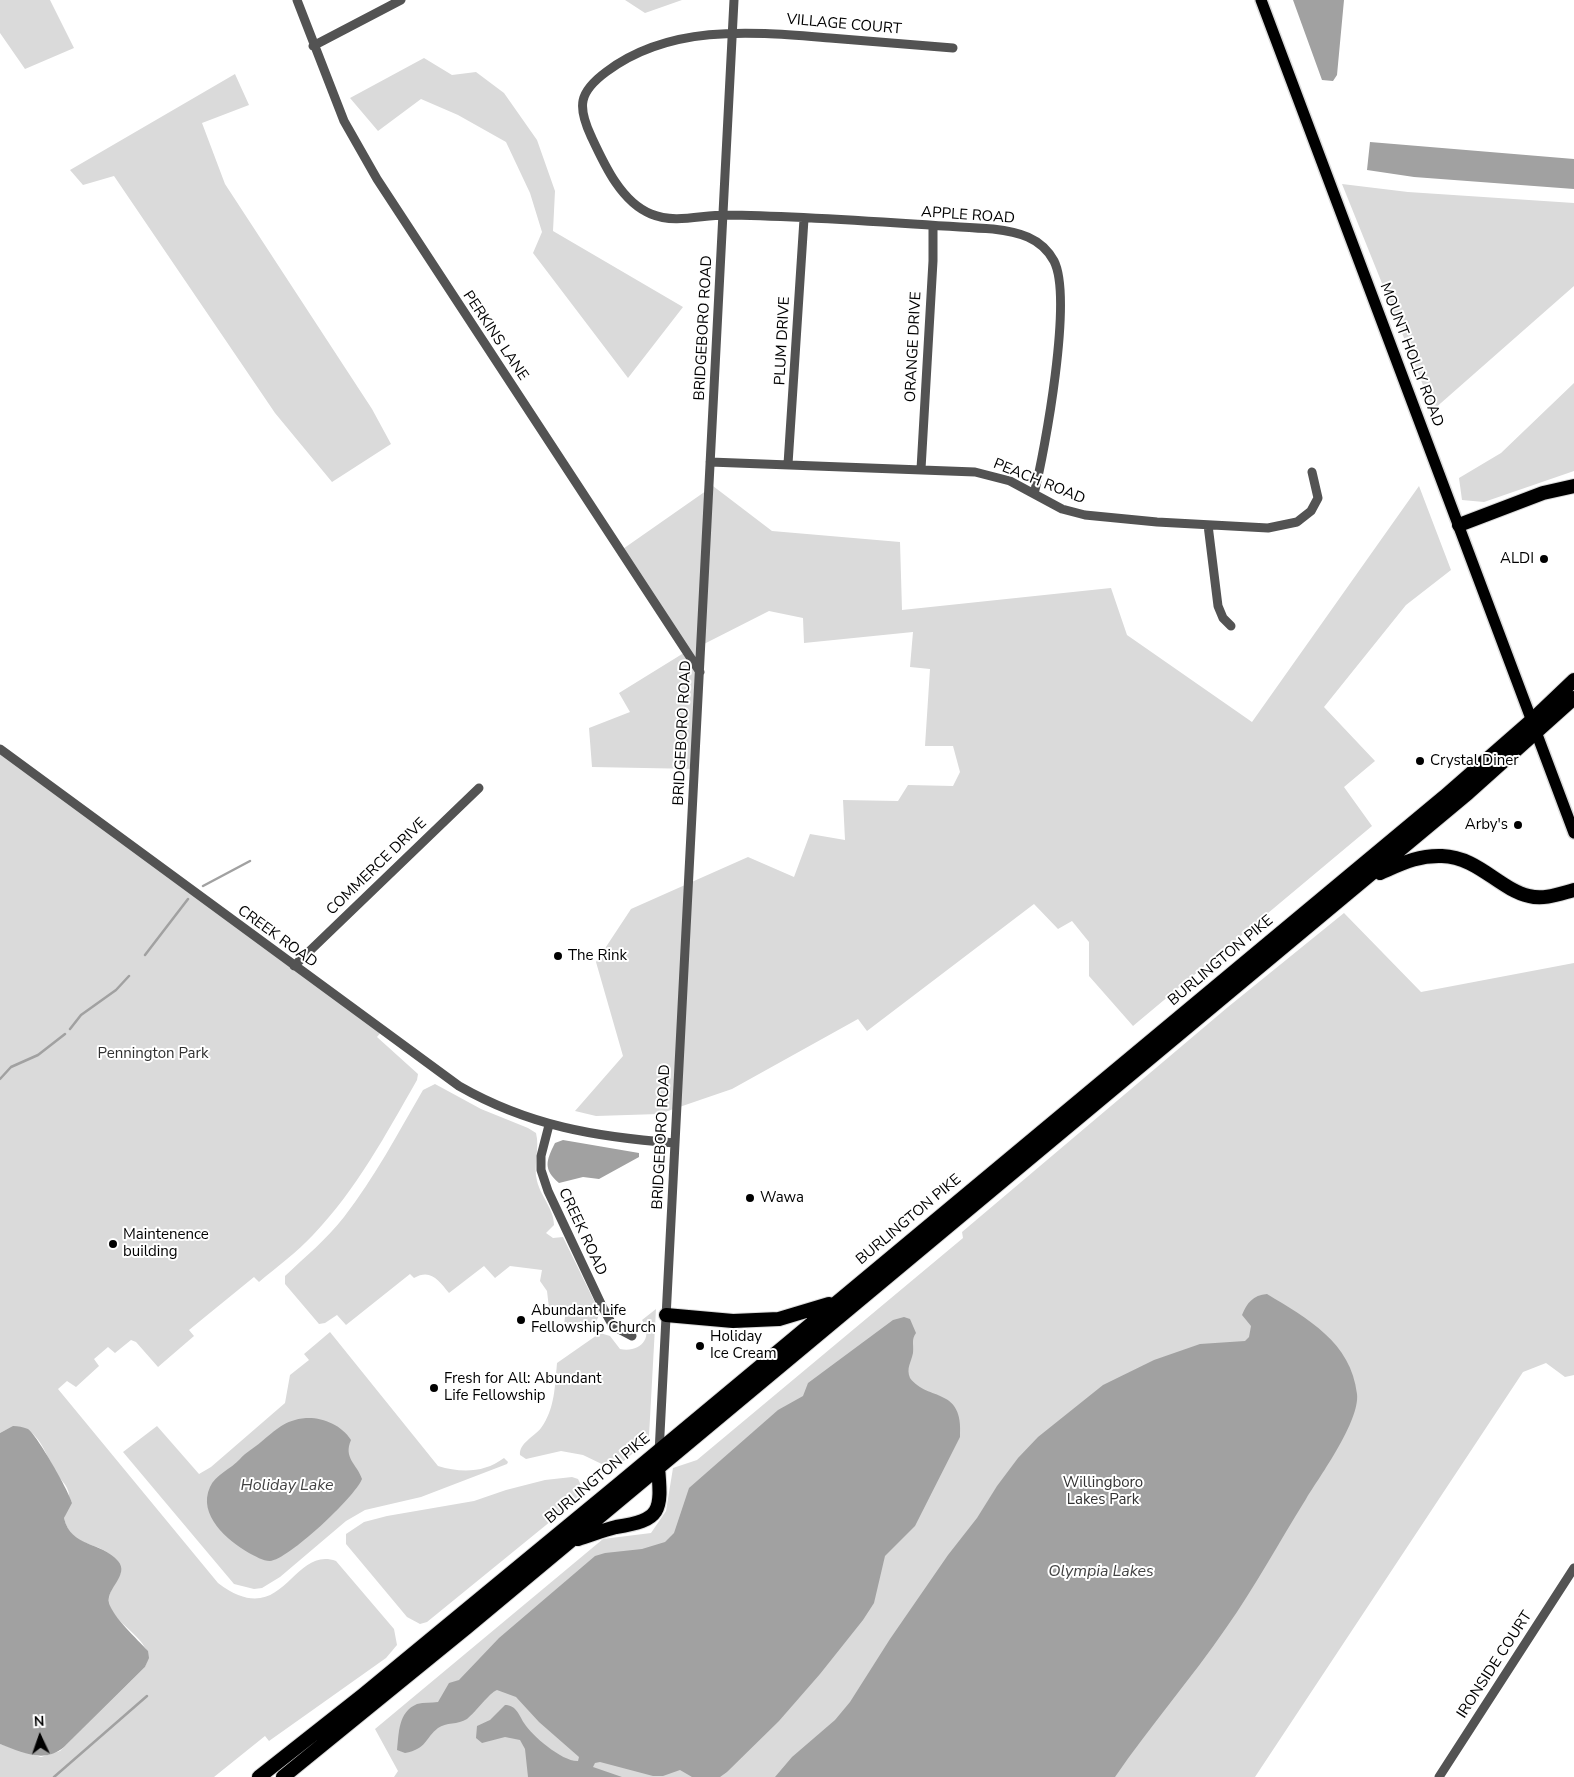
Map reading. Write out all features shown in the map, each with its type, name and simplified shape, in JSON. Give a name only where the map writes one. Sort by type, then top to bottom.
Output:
[{"type":"highway","points":[[1459,525],[1543,493],[1574,486]]},
{"type":"highway","name":"BURLINGTON PIKE","points":[[290,1775],[1365,878],[1534,727],[1574,680]]},
{"type":"highway","name":"BURLINGTON PIKE","points":[[259,1777],[370,1689],[659,1450],[1444,797],[1574,698]]},
{"type":"highway","points":[[1365,878],[1414,858],[1444,856],[1478,867],[1528,896],[1549,896],[1574,890]]},
{"type":"highway","points":[[666,1315],[720,1321],[779,1320],[836,1301]]},
{"type":"highway","points":[[568,1542],[604,1530],[640,1524],[650,1518],[660,1501],[658,1467]]},
{"type":"main road","name":"MOUNT HOLLY ROAD","points":[[1261,0],[1574,833]]},
{"type":"street","name":"PERKINS LANE","points":[[297,0],[313,46],[344,121],[376,180],[700,672]]},
{"type":"street","points":[[313,46],[401,0]]},
{"type":"street","name":"BRIDGEBORO ROAD","points":[[658,1467],[734,0]]},
{"type":"street","name":"VILLAGE COURT","points":[[723,215],[662,218],[635,205],[615,180],[598,152],[581,109],[585,92],[599,78],[637,54],[687,38],[733,32],[953,48]]},
{"type":"street","name":"APPLE ROAD","points":[[723,215],[993,229],[1025,235],[1042,245],[1058,270],[1060,301],[1055,370],[1042,458],[1034,494]]},
{"type":"street","name":"PLUM DRIVE","points":[[788,464],[804,219]]},
{"type":"street","name":"ORANGE DRIVE","points":[[921,469],[933,226]]},
{"type":"street","name":"PEACH ROAD","points":[[710,462],[975,472],[1010,481],[1062,509],[1085,515],[1268,528],[1297,522],[1305,517],[1316,505],[1317,491],[1312,472]]},
{"type":"street","points":[[1208,525],[1218,606],[1223,618],[1231,626]]},
{"type":"street","name":"CREEK ROAD","points":[[0,749],[451,1081],[488,1102],[549,1125],[612,1138],[675,1142]]},
{"type":"street","name":"COMMERCE DRIVE","points":[[294,966],[480,788]]},
{"type":"street","name":"CREEK ROAD","points":[[549,1125],[541,1156],[541,1170],[548,1191],[603,1308],[614,1326],[632,1336]]},
{"type":"street","name":"IRONSIDE COURT","points":[[1439,1777],[1574,1568]]},
{"type":"green space","points":[[0,0],[50,0],[74,48],[25,69],[0,33]]},
{"type":"green space","points":[[625,0],[682,0],[645,13]]},
{"type":"green space","points":[[424,58],[452,75],[476,72],[504,93],[537,140],[555,191],[553,231],[683,307],[628,378],[533,253],[542,232],[530,193],[506,142],[458,115],[421,99],[378,131],[350,98]]},
{"type":"green space","points":[[235,74],[249,105],[202,123],[225,184],[372,409],[391,444],[332,482],[275,413],[114,176],[83,185],[70,170]]},
{"type":"green space","points":[[1342,184],[1408,192],[1574,203],[1574,286],[1433,410]]},
{"type":"green space","points":[[1574,383],[1574,471],[1484,502],[1462,500],[1459,478],[1501,453]]},
{"type":"green space","points":[[713,486],[772,531],[900,542],[902,610],[1111,588],[1127,635],[1252,722],[1419,486],[1451,570],[1406,605],[1324,707],[1375,761],[1344,787],[1372,826],[1133,1026],[1089,976],[1089,942],[1072,921],[1058,929],[1034,904],[867,1031],[858,1019],[732,1089],[659,1114],[596,1116],[575,1111],[623,1056],[596,962],[631,909],[748,857],[794,877],[810,834],[845,840],[843,800],[898,801],[908,785],[953,786],[960,772],[953,746],[925,746],[930,669],[910,667],[913,632],[804,643],[803,618],[769,611],[702,645],[696,769],[592,767],[589,728],[630,712],[619,693],[687,651],[620,551]]},
{"type":"green space","name":"Pennington Park","points":[[0,749],[382,1031],[377,1037],[418,1074],[417,1080],[394,1121],[357,1180],[329,1217],[294,1253],[259,1282],[254,1277],[189,1330],[194,1336],[158,1367],[136,1342],[131,1340],[115,1353],[108,1347],[94,1359],[99,1366],[76,1387],[67,1381],[58,1389],[218,1583],[240,1596],[258,1598],[272,1594],[308,1565],[321,1559],[336,1561],[394,1629],[397,1645],[386,1658],[269,1741],[265,1736],[214,1777],[0,1777],[0,1744],[41,1757],[60,1751],[145,1667],[148,1657],[145,1648],[139,1640],[115,1616],[110,1607],[109,1598],[112,1588],[121,1573],[116,1561],[109,1553],[83,1542],[69,1530],[64,1518],[68,1503],[68,1492],[36,1436],[21,1428],[11,1428],[0,1433]]},
{"type":"green space","name":"Willingboro Lakes Park","points":[[1344,913],[1421,992],[1574,963],[1574,1375],[1565,1377],[1546,1363],[1523,1372],[1255,1777],[394,1777],[398,1771],[375,1729],[603,1539],[651,1533],[666,1511],[673,1468],[697,1460],[963,1238],[962,1232],[1228,1007]]},
{"type":"green space","points":[[435,1084],[481,1109],[536,1133],[537,1181],[550,1208],[554,1225],[546,1233],[553,1238],[563,1237],[600,1313],[596,1322],[586,1328],[581,1321],[563,1332],[566,1310],[549,1308],[547,1291],[540,1281],[542,1270],[510,1266],[495,1278],[484,1266],[449,1293],[438,1280],[430,1275],[425,1274],[414,1278],[410,1274],[346,1325],[337,1315],[325,1323],[319,1324],[285,1284],[285,1276],[344,1217],[376,1171],[423,1090]]},
{"type":"green space","points":[[656,1309],[649,1436],[645,1443],[619,1465],[608,1467],[583,1455],[561,1451],[526,1459],[520,1455],[522,1447],[546,1421],[554,1397],[557,1363],[600,1333],[610,1336],[620,1349],[634,1349],[643,1343],[646,1338],[642,1320]]},
{"type":"green space","points":[[330,1332],[438,1466],[455,1470],[472,1470],[488,1467],[504,1458],[508,1462],[421,1497],[365,1510],[346,1521],[280,1577],[262,1588],[254,1589],[234,1584],[123,1452],[157,1426],[199,1474],[211,1467],[285,1403],[290,1375],[309,1360],[304,1354]]},
{"type":"green space","points":[[572,1477],[578,1479],[581,1487],[581,1494],[578,1499],[427,1622],[420,1624],[407,1617],[346,1544],[346,1534],[364,1522],[387,1516],[474,1501],[545,1480]]},
{"type":"water","points":[[1293,0],[1344,0],[1337,75],[1333,81],[1322,80]]},
{"type":"water","points":[[1370,142],[1574,159],[1574,189],[1414,177],[1367,170]]},
{"type":"water","points":[[563,1140],[639,1153],[639,1157],[599,1179],[583,1177],[559,1183],[548,1169],[548,1160],[555,1143]]},
{"type":"water","name":"Olympia Lakes","points":[[1267,1294],[1312,1323],[1337,1346],[1353,1376],[1357,1394],[1352,1419],[1338,1448],[1237,1612],[1213,1647],[1115,1777],[775,1777],[792,1757],[835,1720],[850,1702],[890,1639],[948,1555],[977,1518],[997,1486],[1018,1458],[1038,1437],[1103,1385],[1154,1360],[1200,1344],[1245,1341],[1249,1337],[1251,1326],[1242,1315],[1248,1303],[1258,1296]]},
{"type":"water","points":[[904,1317],[910,1319],[916,1333],[909,1368],[910,1378],[917,1385],[951,1402],[960,1421],[960,1437],[915,1526],[885,1556],[874,1603],[863,1620],[779,1721],[727,1772],[720,1777],[692,1777],[680,1770],[663,1776],[653,1776],[600,1762],[595,1763],[593,1767],[622,1777],[528,1777],[525,1749],[520,1740],[505,1737],[482,1743],[476,1738],[477,1726],[490,1720],[505,1705],[515,1709],[528,1728],[556,1753],[572,1760],[578,1761],[579,1757],[539,1722],[516,1697],[497,1690],[467,1719],[438,1728],[418,1749],[405,1753],[397,1750],[399,1730],[406,1712],[420,1703],[438,1702],[449,1683],[459,1680],[499,1638],[595,1556],[642,1549],[665,1542],[674,1533],[689,1488],[778,1410],[803,1396],[808,1383],[893,1320]]},
{"type":"water","name":"Holiday Lake","points":[[306,1418],[319,1419],[331,1423],[347,1435],[351,1440],[349,1446],[350,1456],[362,1479],[357,1488],[335,1513],[305,1539],[279,1558],[270,1561],[265,1560],[241,1548],[224,1534],[211,1517],[207,1497],[212,1483],[245,1454],[286,1423]]},
{"type":"water","points":[[13,1426],[28,1429],[32,1433],[60,1477],[72,1503],[64,1518],[73,1535],[111,1555],[121,1566],[120,1576],[111,1592],[109,1603],[120,1621],[148,1651],[149,1658],[145,1667],[64,1747],[49,1755],[41,1756],[25,1753],[0,1744],[0,1433]]},
{"type":"waterway","points":[[203,886],[250,861]]},
{"type":"waterway","points":[[145,955],[188,899]]},
{"type":"waterway","points":[[70,1029],[81,1015],[116,990],[129,976]]},
{"type":"waterway","points":[[0,1079],[11,1067],[38,1055],[65,1034]]},
{"type":"waterway","points":[[54,1777],[147,1696]]},
{"type":"place","name":"ALDI","points":[[1544,559]]},
{"type":"place","name":"Crystal Diner","points":[[1420,761]]},
{"type":"place","name":"Arby's","points":[[1518,825]]},
{"type":"place","name":"The Rink","points":[[558,956]]},
{"type":"place","name":"Wawa","points":[[750,1198]]},
{"type":"place","name":"Maintenence building","points":[[113,1244]]},
{"type":"place","name":"Abundant Life Fellowship Church","points":[[521,1320]]},
{"type":"place","name":"Holiday Ice Cream","points":[[700,1346]]},
{"type":"place","name":"Fresh for All: Abundant Life Fellowship","points":[[434,1388]]}]
